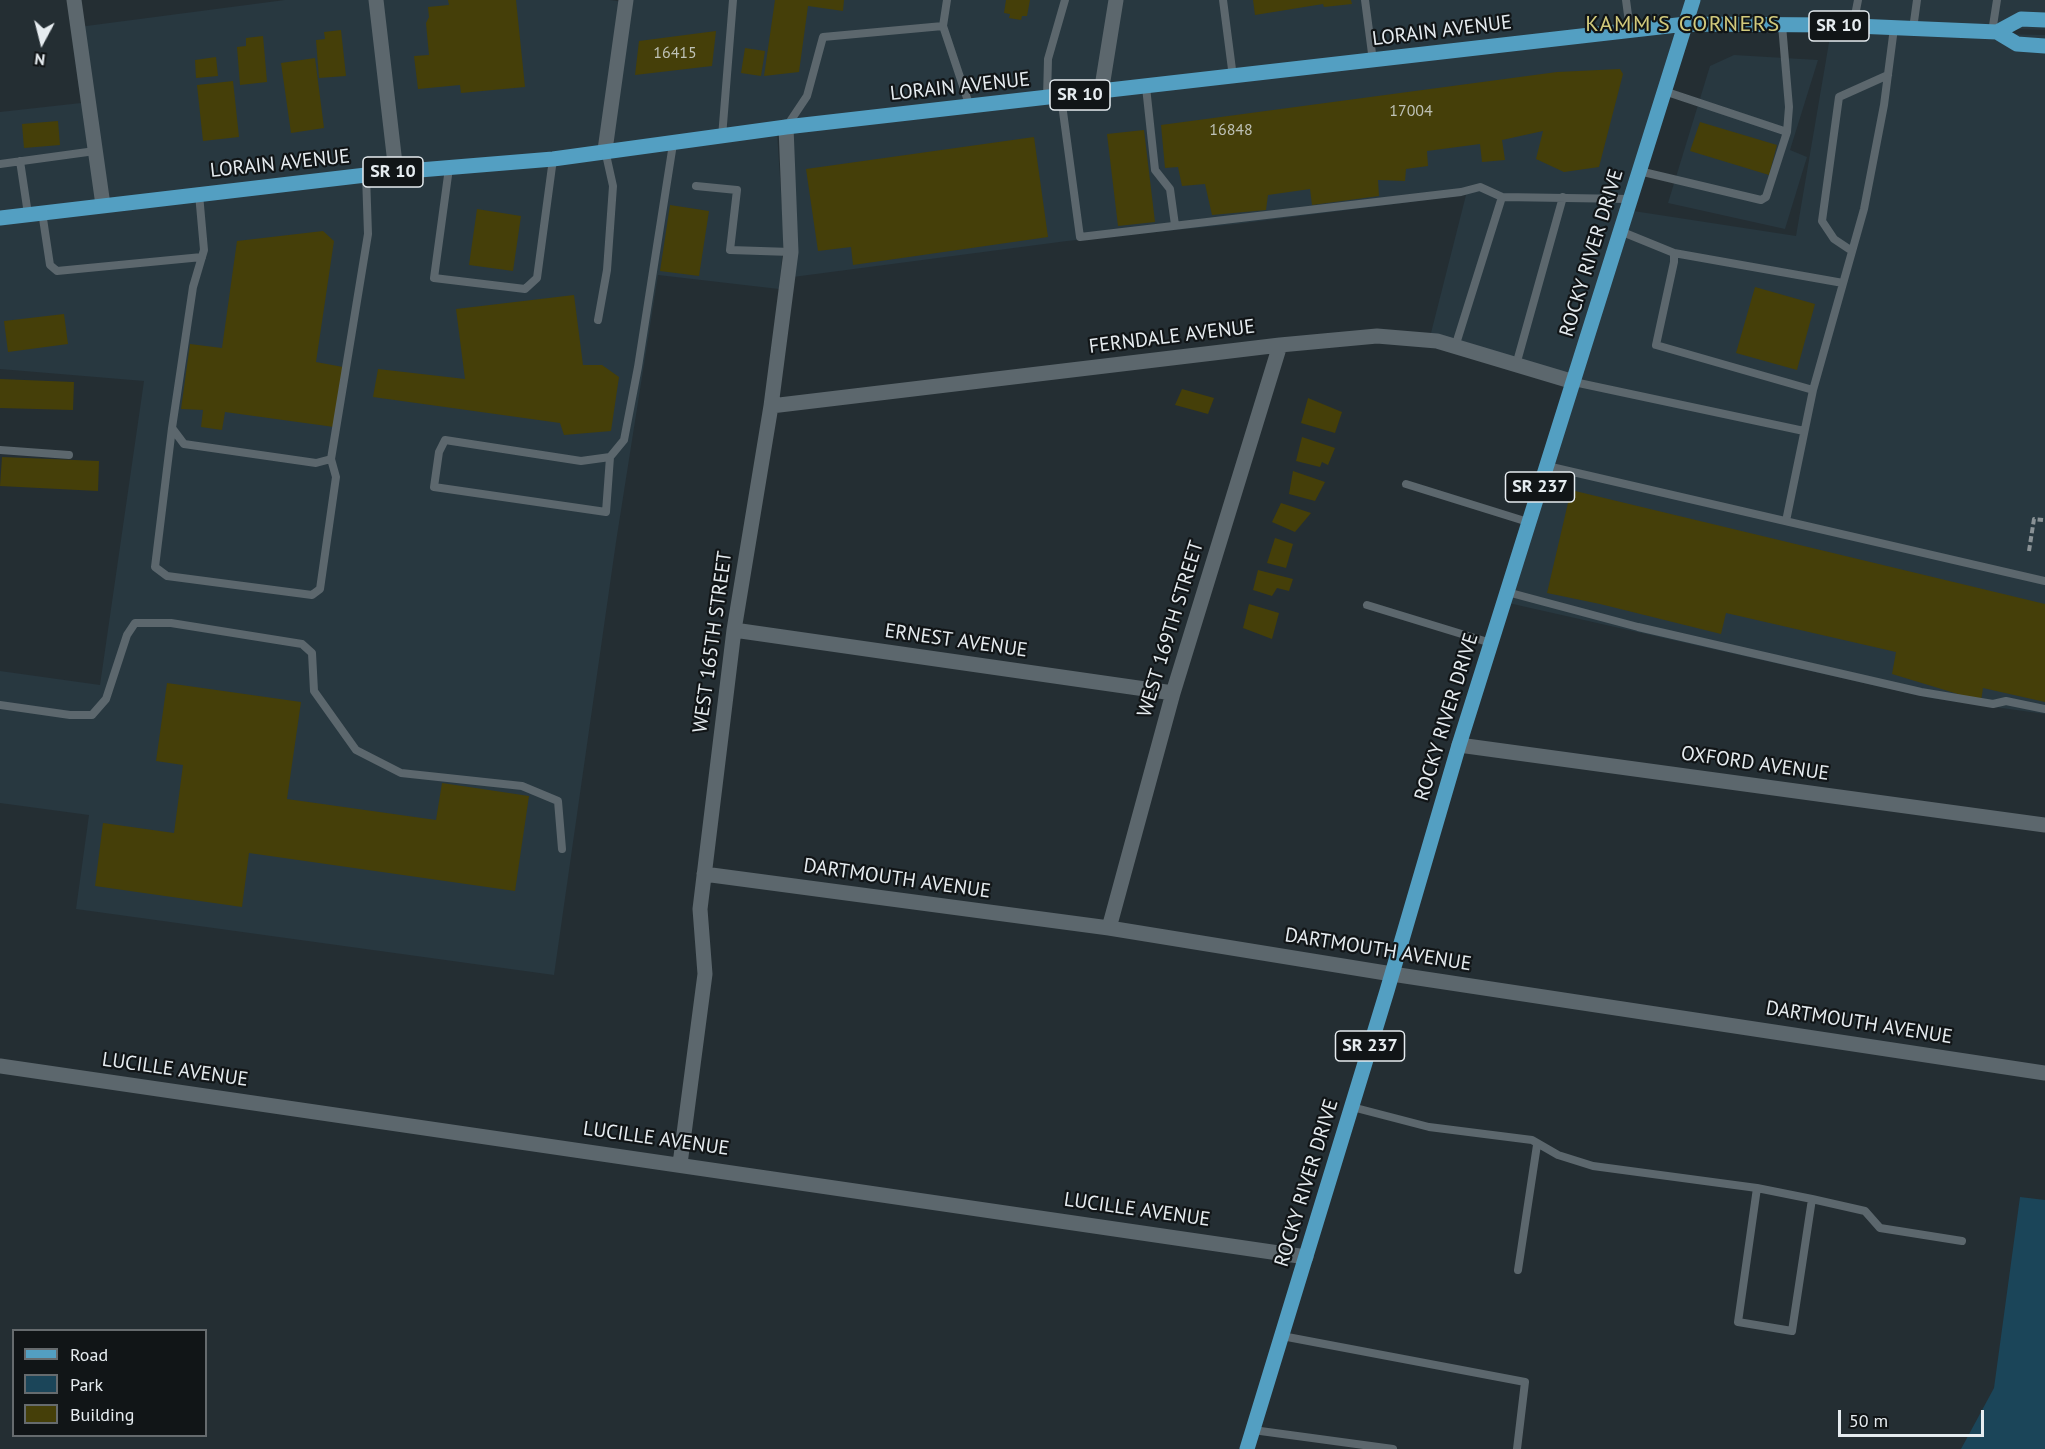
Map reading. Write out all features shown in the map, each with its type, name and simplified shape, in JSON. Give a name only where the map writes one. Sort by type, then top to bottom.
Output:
[{"type":"main road","name":"ROCKY RIVER DRIVE","points":[[1247,1449],[1352,1107],[1459,745],[1694,0]]},
{"type":"main road","points":[[1995,32],[2021,19],[2045,20]]},
{"type":"main road","name":"LORAIN AVENUE","points":[[0,218],[366,175],[553,159],[605,150],[673,144],[786,127],[1101,93],[1686,24],[1853,26],[1995,32],[2017,44],[2045,46]]},
{"type":"street","points":[[74,0],[103,205]]},
{"type":"street","points":[[376,0],[396,172]]},
{"type":"street","points":[[605,150],[626,0]]},
{"type":"street","points":[[1101,93],[1116,0]]},
{"type":"street","name":"WEST 165TH STREET","points":[[680,1164],[705,974],[700,909],[704,874],[734,630],[771,406],[791,252],[786,127]]},
{"type":"street","name":"FERNDALE AVENUE","points":[[771,406],[1280,345],[1377,336],[1437,341],[1574,382]]},
{"type":"street","name":"WEST 169TH STREET","points":[[1109,928],[1173,693],[1280,345]]},
{"type":"street","name":"ERNEST AVENUE","points":[[734,630],[1173,693]]},
{"type":"street","name":"OXFORD AVENUE","points":[[1459,745],[2045,825]]},
{"type":"street","name":"DARTMOUTH AVENUE","points":[[704,874],[1109,928],[1392,974],[2045,1072]]},
{"type":"street","name":"LUCILLE AVENUE","points":[[0,1066],[1306,1257]]},
{"type":"lane","points":[[722,136],[733,0]]},
{"type":"lane","points":[[947,0],[944,26],[970,107]]},
{"type":"lane","points":[[1065,0],[1048,58],[1080,237],[1461,192],[1480,187],[1502,197],[1630,199]]},
{"type":"lane","points":[[1223,0],[1233,77]]},
{"type":"lane","points":[[1365,0],[1373,60]]},
{"type":"lane","points":[[1626,0],[1630,30]]},
{"type":"lane","points":[[1853,26],[1858,0]]},
{"type":"lane","points":[[1913,29],[1917,0]]},
{"type":"lane","points":[[1995,32],[1997,0]]},
{"type":"lane","points":[[1639,171],[1761,200],[1766,197],[1787,132],[1790,107],[1782,25]]},
{"type":"lane","points":[[786,127],[807,96],[823,36],[944,26]]},
{"type":"lane","points":[[1786,521],[1813,390],[1864,208],[1888,75],[1894,28]]},
{"type":"lane","points":[[1852,250],[1833,239],[1822,221],[1839,98],[1888,75]]},
{"type":"lane","points":[[1146,87],[1155,170],[1170,189],[1175,225]]},
{"type":"lane","points":[[1664,91],[1787,132]]},
{"type":"lane","points":[[610,457],[581,461],[445,440],[439,452],[434,487],[606,512],[610,457],[624,440],[673,144]]},
{"type":"lane","points":[[598,320],[608,270],[613,186],[605,150]]},
{"type":"lane","points":[[0,164],[95,151]]},
{"type":"lane","points":[[450,168],[434,278],[525,289],[537,278],[553,159]]},
{"type":"lane","points":[[20,161],[50,265],[57,271],[202,257]]},
{"type":"lane","points":[[200,194],[204,250],[193,287],[172,428],[155,567],[167,576],[312,595],[320,589],[336,477],[331,459],[368,234],[366,175]]},
{"type":"lane","points":[[696,186],[737,190],[730,250],[791,252]]},
{"type":"lane","points":[[1455,347],[1502,197]]},
{"type":"lane","points":[[1516,365],[1563,197]]},
{"type":"lane","points":[[1620,231],[1674,253],[1843,283]]},
{"type":"lane","points":[[1674,253],[1656,345],[1813,390]]},
{"type":"lane","points":[[1574,382],[1804,431]]},
{"type":"lane","points":[[172,428],[184,444],[316,463],[331,459]]},
{"type":"lane","points":[[0,450],[69,455]]},
{"type":"lane","points":[[1547,466],[2045,581]]},
{"type":"lane","points":[[1406,484],[1528,522]]},
{"type":"lane","points":[[1507,592],[1638,627],[1921,692],[1993,704],[2006,701],[2045,709]]},
{"type":"lane","points":[[1367,605],[1491,643]]},
{"type":"lane","points":[[0,705],[70,715],[92,715],[106,699],[127,635],[135,623],[171,623],[302,644],[312,653],[314,691],[356,750],[400,772],[522,786],[558,801],[562,849]]},
{"type":"lane","points":[[1352,1107],[1429,1127],[1532,1140],[1558,1155],[1593,1166],[1757,1188],[1812,1199],[1865,1211],[1880,1228],[1962,1241]]},
{"type":"lane","points":[[1518,1270],[1536,1144]]},
{"type":"lane","points":[[1757,1188],[1738,1322],[1792,1331],[1812,1199]]},
{"type":"lane","points":[[1282,1336],[1525,1382],[1517,1449]]},
{"type":"lane","points":[[1253,1430],[1393,1449]]},
{"type":"path","points":[[2029,550],[2034,519],[2043,520]]},
{"type":"shaded area","points":[[285,0],[610,0],[630,3],[631,0],[2045,0],[2045,30],[1681,18],[1570,374],[1431,333],[1466,195],[1236,224],[1067,241],[793,277],[793,131],[777,132],[784,238],[779,289],[658,275],[616,542],[554,975],[76,909],[89,815],[0,803],[0,671],[100,685],[144,381],[0,369],[0,112],[81,103],[71,28]]},
{"type":"shaded area","points":[[1832,25],[1913,32],[2045,35],[2045,714],[1930,698],[1504,602],[1627,210],[1796,236]]},
{"type":"shaded area","points":[[1734,55],[1818,60],[1790,150],[1807,157],[1785,229],[1668,203],[1710,66]]},
{"type":"green space","points":[[2020,1197],[2045,1200],[2045,1449],[1961,1449],[1994,1388]]},
{"type":"building","points":[[448,0],[516,0],[525,87],[461,93],[460,85],[418,89],[414,56],[429,55],[426,23],[429,17],[428,7],[449,5]]},
{"type":"building","points":[[775,0],[844,0],[843,11],[808,6],[799,72],[764,76]]},
{"type":"building","points":[[1006,0],[1030,0],[1027,16],[1022,16],[1021,20],[1009,18],[1010,14],[1004,13]]},
{"type":"building","points":[[1253,0],[1351,0],[1352,4],[1324,7],[1323,4],[1255,15]]},
{"type":"building","points":[[341,30],[346,76],[319,78],[316,40],[325,39],[324,32]]},
{"type":"building","points":[[716,31],[712,66],[635,75],[639,41]]},
{"type":"building","points":[[263,36],[267,82],[240,85],[237,47],[246,46],[246,38]]},
{"type":"building","points":[[745,48],[765,51],[761,76],[741,73]]},
{"type":"building","points":[[216,57],[218,76],[196,78],[195,60]]},
{"type":"building","points":[[315,58],[324,128],[291,133],[281,63]]},
{"type":"building","points":[[1620,69],[1623,74],[1599,167],[1564,172],[1536,159],[1543,131],[1502,140],[1505,160],[1482,162],[1480,144],[1427,151],[1428,166],[1406,169],[1405,181],[1378,180],[1379,196],[1312,205],[1310,189],[1268,195],[1266,210],[1212,215],[1205,184],[1182,186],[1178,167],[1165,168],[1161,125],[1557,72]]},
{"type":"building","points":[[233,81],[239,137],[203,141],[197,85]]},
{"type":"building","points":[[58,121],[60,145],[24,148],[22,124]]},
{"type":"building","points":[[1700,122],[1777,145],[1769,175],[1690,151]]},
{"type":"building","points":[[1144,130],[1155,222],[1118,226],[1107,134]]},
{"type":"building","points":[[1034,137],[1048,237],[853,265],[851,247],[818,251],[806,169]]},
{"type":"building","points":[[670,205],[709,211],[699,276],[660,271]]},
{"type":"building","points":[[477,209],[521,216],[513,271],[469,265]]},
{"type":"building","points":[[323,231],[334,241],[316,362],[343,367],[334,427],[225,412],[222,430],[201,427],[203,410],[181,409],[190,344],[222,348],[237,241]]},
{"type":"building","points":[[1755,287],[1815,304],[1797,370],[1736,353]]},
{"type":"building","points":[[574,295],[583,365],[602,365],[619,377],[611,431],[564,435],[560,423],[373,397],[378,369],[465,379],[456,309]]},
{"type":"building","points":[[64,314],[68,344],[8,352],[4,321]]},
{"type":"building","points":[[0,379],[74,382],[73,410],[0,408]]},
{"type":"building","points":[[1182,389],[1214,398],[1208,414],[1175,405]]},
{"type":"building","points":[[1308,398],[1342,412],[1335,433],[1301,423]]},
{"type":"building","points":[[1302,437],[1335,448],[1328,465],[1322,462],[1320,467],[1296,461]]},
{"type":"building","points":[[2,457],[99,461],[98,491],[0,486]]},
{"type":"building","points":[[1293,471],[1325,482],[1315,501],[1289,494]]},
{"type":"building","points":[[1571,490],[2045,604],[2045,702],[1983,688],[1981,701],[1892,674],[1896,652],[1726,613],[1721,634],[1547,593]]},
{"type":"building","points":[[1281,503],[1311,513],[1295,532],[1272,522]]},
{"type":"building","points":[[1275,538],[1293,544],[1286,568],[1267,563]]},
{"type":"building","points":[[1258,570],[1293,579],[1289,591],[1277,588],[1272,596],[1253,590]]},
{"type":"building","points":[[1249,604],[1279,613],[1272,639],[1243,628]]},
{"type":"building","points":[[167,683],[301,702],[287,799],[436,820],[442,783],[529,796],[515,891],[249,853],[242,907],[95,886],[103,823],[174,833],[183,765],[156,761]]},
{"type":"district","name":"KAMM'S CORNERS","points":[[1683,25]]}]
